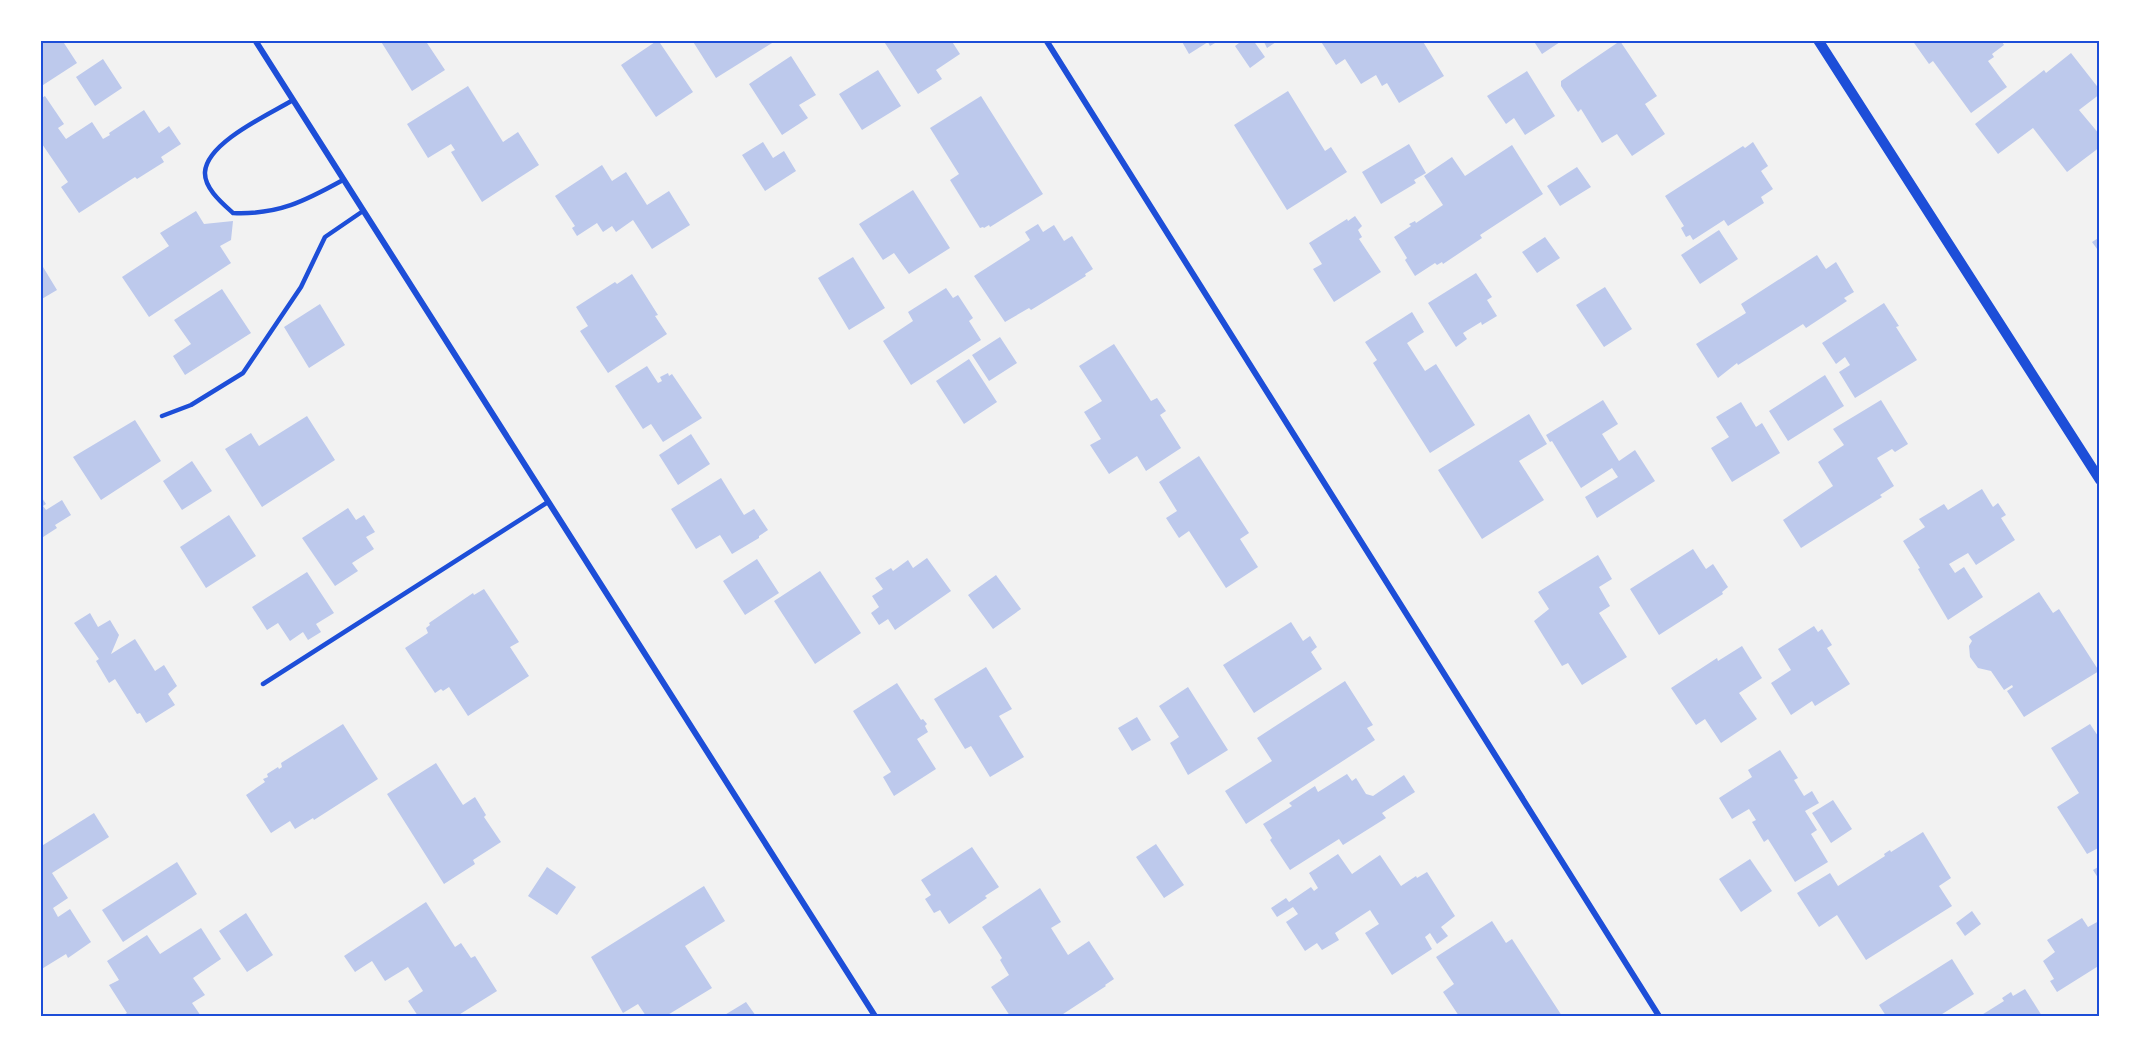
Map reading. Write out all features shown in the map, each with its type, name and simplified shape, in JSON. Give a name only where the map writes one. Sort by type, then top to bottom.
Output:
[{"type":"street","points":[[255,40],[875,1017]]},
{"type":"street","points":[[1046,40],[1659,1017]]},
{"type":"street","points":[[1818,40],[2100,480]]},
{"type":"lane","points":[[293,100],[224,142],[210,157],[205,172],[209,186],[218,200],[233,213],[250,214],[277,211],[303,202],[343,180]]},
{"type":"lane","points":[[162,416],[191,405],[243,373],[302,286],[325,237],[363,211]]},
{"type":"lane","points":[[263,684],[548,502]]},
{"type":"building","points":[[40,40],[62,40],[77,63],[40,87]]},
{"type":"building","points":[[380,40],[425,40],[445,70],[412,91]]},
{"type":"building","points":[[658,40],[693,92],[656,117],[621,65]]},
{"type":"building","points":[[692,40],[777,40],[716,78]]},
{"type":"building","points":[[883,40],[951,40],[960,54],[936,70],[942,79],[918,94]]},
{"type":"building","points":[[1181,40],[1220,40],[1210,46],[1208,42],[1189,54]]},
{"type":"building","points":[[1243,40],[1253,40],[1265,57],[1250,68],[1235,46]]},
{"type":"building","points":[[1263,40],[1279,40],[1267,48]]},
{"type":"building","points":[[1320,40],[1422,40],[1444,76],[1399,103],[1387,83],[1382,86],[1376,75],[1361,84],[1345,59],[1336,65]]},
{"type":"building","points":[[1533,40],[1563,40],[1542,54]]},
{"type":"building","points":[[1912,40],[2001,40],[2004,45],[1992,54],[1994,57],[1988,61],[2007,87],[1971,113],[1933,61],[1929,64]]},
{"type":"building","points":[[1620,41],[1657,96],[1645,104],[1665,134],[1632,156],[1617,134],[1602,143],[1581,109],[1578,112],[1561,86],[1561,81]]},
{"type":"building","points":[[2071,53],[2100,90],[2100,94],[2079,110],[2100,135],[2100,147],[2067,172],[2033,128],[1998,154],[1975,124],[2044,70],[2046,73]]},
{"type":"building","points":[[791,56],[816,95],[799,105],[808,118],[782,135],[749,84]]},
{"type":"building","points":[[103,59],[122,88],[95,106],[76,77]]},
{"type":"building","points":[[878,70],[901,106],[862,130],[839,94]]},
{"type":"building","points":[[1527,71],[1555,116],[1525,135],[1514,118],[1506,124],[1487,96]]},
{"type":"building","points":[[468,86],[503,142],[518,132],[539,165],[482,202],[451,152],[455,150],[451,144],[428,158],[407,124]]},
{"type":"building","points":[[1288,91],[1325,151],[1331,147],[1347,172],[1287,210],[1234,125]]},
{"type":"building","points":[[45,96],[64,124],[58,128],[66,139],[92,122],[103,139],[144,110],[159,133],[169,126],[181,144],[161,157],[164,162],[137,179],[135,177],[79,213],[61,187],[68,182],[40,141],[40,99]]},
{"type":"building","points":[[981,96],[1043,194],[990,227],[989,225],[984,228],[980,228],[950,180],[959,174],[930,128]]},
{"type":"building","points":[[763,142],[773,158],[784,151],[796,171],[765,191],[742,155]]},
{"type":"building","points":[[1753,142],[1768,166],[1761,171],[1773,189],[1761,197],[1764,203],[1728,226],[1724,220],[1693,240],[1690,235],[1686,237],[1681,228],[1684,226],[1665,196],[1743,146],[1745,148]]},
{"type":"building","points":[[1409,144],[1426,173],[1414,180],[1416,183],[1381,204],[1362,172]]},
{"type":"building","points":[[1512,145],[1543,194],[1480,235],[1482,238],[1443,264],[1442,262],[1437,265],[1435,263],[1415,276],[1394,237],[1411,226],[1409,224],[1415,221],[1416,223],[1443,205],[1424,176],[1452,157],[1465,176]]},
{"type":"building","points":[[602,165],[612,181],[626,172],[647,205],[669,191],[690,225],[652,249],[633,220],[616,232],[612,226],[603,232],[597,223],[577,236],[572,228],[575,226],[555,196]]},
{"type":"building","points":[[1577,167],[1591,187],[1560,206],[1547,186]]},
{"type":"building","points":[[913,190],[950,248],[909,274],[894,253],[883,260],[859,224]]},
{"type":"building","points":[[196,211],[204,224],[233,221],[231,240],[220,246],[231,263],[149,317],[122,277],[169,246],[160,233]]},
{"type":"building","points":[[1355,216],[1362,226],[1358,230],[1362,237],[1359,239],[1381,272],[1334,302],[1313,269],[1322,264],[1309,243]]},
{"type":"building","points":[[1038,224],[1043,232],[1054,225],[1064,241],[1072,236],[1093,269],[1085,274],[1086,276],[1031,310],[1029,308],[1005,322],[974,276],[1030,240],[1025,232]]},
{"type":"building","points":[[1719,230],[1738,259],[1700,284],[1681,255]]},
{"type":"building","points":[[1545,237],[1560,258],[1537,273],[1522,252]]},
{"type":"building","points":[[2100,237],[2100,253],[2092,242]]},
{"type":"building","points":[[1817,255],[1826,269],[1836,262],[1854,292],[1844,298],[1847,301],[1806,328],[1803,324],[1738,365],[1737,363],[1718,378],[1696,344],[1746,313],[1741,304]]},
{"type":"building","points":[[853,257],[885,308],[849,330],[818,278]]},
{"type":"building","points":[[40,262],[57,290],[40,300]]},
{"type":"building","points":[[1476,273],[1492,297],[1487,300],[1497,316],[1463,333],[1467,339],[1456,347],[1428,303]]},
{"type":"building","points":[[632,274],[667,334],[608,373],[580,331],[588,326],[576,307]]},
{"type":"building","points":[[1605,287],[1632,329],[1604,347],[1576,305]]},
{"type":"building","points":[[946,288],[953,298],[958,295],[973,318],[969,321],[981,340],[911,385],[883,341],[913,321],[908,312]]},
{"type":"building","points":[[222,289],[251,333],[185,375],[173,356],[191,344],[174,320]]},
{"type":"building","points":[[1884,303],[1917,360],[1855,398],[1839,372],[1850,365],[1845,357],[1836,364],[1822,343]]},
{"type":"building","points":[[320,304],[345,345],[309,368],[284,327]]},
{"type":"building","points":[[1412,312],[1424,332],[1407,343],[1425,371],[1436,364],[1475,425],[1430,453],[1373,363],[1377,360],[1365,342]]},
{"type":"building","points":[[1000,337],[1017,363],[989,381],[972,355]]},
{"type":"building","points":[[1114,344],[1151,401],[1157,398],[1166,411],[1160,415],[1181,448],[1146,471],[1137,456],[1109,474],[1090,445],[1101,439],[1084,412],[1102,401],[1079,366]]},
{"type":"building","points":[[969,359],[997,402],[964,424],[936,381]]},
{"type":"building","points":[[647,366],[658,383],[662,381],[660,377],[668,373],[669,376],[672,374],[702,418],[663,442],[651,424],[643,429],[615,386]]},
{"type":"building","points":[[1825,375],[1844,406],[1788,441],[1769,411]]},
{"type":"building","points":[[1603,400],[1618,424],[1602,434],[1619,461],[1635,450],[1655,481],[1597,518],[1585,497],[1618,477],[1612,468],[1581,488],[1546,435]]},
{"type":"building","points":[[1881,400],[1908,444],[1895,452],[1892,449],[1877,458],[1894,486],[1880,495],[1882,497],[1801,548],[1783,520],[1833,486],[1818,462],[1844,445],[1833,429]]},
{"type":"building","points":[[1741,402],[1756,427],[1762,423],[1780,453],[1732,482],[1711,448],[1729,437],[1716,417]]},
{"type":"building","points":[[1529,414],[1547,444],[1519,461],[1544,500],[1482,539],[1438,470]]},
{"type":"building","points":[[307,416],[335,460],[262,507],[225,449],[251,433],[259,446]]},
{"type":"building","points":[[135,420],[161,461],[101,500],[73,457]]},
{"type":"building","points":[[691,434],[710,464],[678,485],[659,455]]},
{"type":"building","points":[[1199,456],[1249,533],[1240,539],[1258,567],[1226,588],[1189,531],[1179,538],[1166,518],[1177,511],[1159,482]]},
{"type":"building","points":[[192,461],[212,491],[182,510],[163,481]]},
{"type":"building","points":[[721,478],[744,515],[754,509],[768,530],[732,554],[720,535],[696,549],[671,509]]},
{"type":"building","points":[[1982,489],[1993,507],[1998,503],[2006,515],[2001,518],[2015,540],[1976,565],[1968,553],[1949,564],[1955,573],[1964,567],[1983,597],[1948,620],[1903,541],[1925,527],[1919,519],[1944,504],[1948,510]]},
{"type":"building","points":[[40,495],[46,504],[43,506],[46,510],[62,500],[71,515],[55,525],[57,528],[40,539]]},
{"type":"building","points":[[348,508],[356,520],[364,515],[375,532],[366,537],[374,549],[352,563],[358,571],[335,586],[302,538]]},
{"type":"building","points":[[229,515],[256,556],[206,588],[180,547]]},
{"type":"building","points":[[1693,549],[1706,569],[1713,564],[1728,587],[1722,592],[1723,594],[1659,635],[1630,589]]},
{"type":"building","points":[[1598,555],[1612,579],[1599,587],[1610,606],[1599,613],[1627,657],[1582,685],[1568,663],[1562,666],[1534,621],[1549,609],[1538,592]]},
{"type":"building","points":[[927,558],[951,591],[895,630],[888,619],[879,625],[871,613],[879,607],[872,596],[883,589],[875,578],[891,568],[893,571],[908,560],[913,568]]},
{"type":"building","points":[[757,559],[779,593],[745,615],[723,581]]},
{"type":"building","points":[[820,571],[861,633],[815,664],[774,601]]},
{"type":"building","points":[[307,572],[334,613],[316,624],[321,632],[308,640],[303,632],[290,641],[278,623],[267,630],[252,607]]},
{"type":"building","points":[[996,575],[1021,609],[993,629],[968,595]]},
{"type":"building","points":[[484,589],[519,642],[510,647],[529,676],[468,716],[449,687],[435,693],[405,648],[428,633],[426,628],[430,625],[429,623],[473,593],[474,595]]},
{"type":"building","points":[[2039,592],[2053,613],[2059,609],[2099,671],[2024,717],[2007,691],[2013,687],[2012,685],[2004,690],[1991,671],[1978,668],[1970,657],[1969,646],[1972,641],[1969,637]]},
{"type":"building","points":[[90,613],[98,627],[110,620],[119,635],[111,654],[135,639],[155,671],[164,665],[177,686],[168,694],[175,705],[146,723],[140,713],[137,714],[115,679],[109,683],[96,661],[99,659],[74,623]]},
{"type":"building","points":[[1291,622],[1303,641],[1310,636],[1317,647],[1311,652],[1322,669],[1254,713],[1223,665]]},
{"type":"building","points":[[1814,626],[1818,632],[1822,629],[1832,645],[1827,648],[1850,684],[1815,706],[1812,701],[1791,715],[1771,683],[1791,670],[1778,649]]},
{"type":"building","points":[[1742,646],[1762,678],[1739,693],[1757,719],[1721,743],[1705,719],[1696,725],[1671,688],[1717,658],[1718,661]]},
{"type":"building","points":[[986,667],[1012,709],[999,716],[1024,757],[990,777],[971,746],[965,749],[934,699]]},
{"type":"building","points":[[1345,681],[1373,725],[1367,728],[1375,740],[1246,824],[1225,791],[1272,761],[1257,738]]},
{"type":"building","points":[[897,683],[921,720],[923,719],[927,724],[925,726],[928,732],[917,739],[936,769],[894,796],[883,777],[891,772],[853,711]]},
{"type":"building","points":[[1188,687],[1228,750],[1188,775],[1170,743],[1179,737],[1159,706]]},
{"type":"building","points":[[1137,717],[1151,740],[1132,751],[1118,728]]},
{"type":"building","points":[[343,724],[378,779],[314,820],[313,818],[295,829],[290,821],[271,833],[246,795],[265,782],[263,779],[268,777],[267,774],[282,767],[281,763]]},
{"type":"building","points":[[2090,724],[2100,739],[2100,847],[2087,854],[2057,807],[2079,793],[2051,748]]},
{"type":"building","points":[[1780,750],[1798,778],[1794,780],[1804,796],[1812,791],[1819,803],[1805,811],[1817,830],[1811,834],[1828,862],[1795,882],[1768,839],[1764,842],[1752,822],[1756,820],[1749,809],[1732,819],[1719,798],[1752,777],[1748,770]]},
{"type":"building","points":[[436,763],[463,805],[475,797],[486,815],[484,817],[501,842],[473,860],[475,864],[444,884],[387,794]]},
{"type":"building","points":[[1347,774],[1352,781],[1356,778],[1366,794],[1373,796],[1404,775],[1415,792],[1382,813],[1386,818],[1343,845],[1339,839],[1290,870],[1270,840],[1272,838],[1263,824],[1292,806],[1289,803],[1315,786],[1318,792]]},
{"type":"building","points":[[1833,800],[1852,829],[1831,843],[1812,813]]},
{"type":"building","points":[[94,813],[109,837],[52,873],[68,898],[53,908],[58,917],[70,909],[91,942],[68,958],[66,954],[40,970],[40,847]]},
{"type":"building","points":[[1923,832],[1951,878],[1939,886],[1952,906],[1866,960],[1837,915],[1819,927],[1797,893],[1830,873],[1838,886],[1885,856],[1884,854],[1890,850],[1891,852]]},
{"type":"building","points":[[1156,844],[1184,885],[1164,898],[1136,857]]},
{"type":"building","points":[[972,847],[999,887],[949,924],[940,910],[934,913],[925,899],[931,895],[921,880]]},
{"type":"building","points":[[1338,854],[1352,874],[1380,855],[1401,886],[1427,872],[1455,916],[1441,927],[1448,936],[1437,944],[1430,933],[1425,937],[1432,949],[1392,975],[1365,933],[1379,924],[1370,910],[1335,933],[1339,940],[1322,950],[1317,943],[1305,951],[1286,922],[1298,914],[1293,907],[1277,917],[1271,908],[1286,898],[1289,902],[1311,887],[1314,891],[1318,888],[1309,873]]},
{"type":"building","points":[[1750,859],[1772,891],[1741,912],[1719,879]]},
{"type":"building","points":[[177,862],[197,894],[123,942],[102,910]]},
{"type":"building","points":[[2100,866],[2100,881],[2093,870]]},
{"type":"building","points":[[547,867],[576,887],[557,915],[528,896]]},
{"type":"building","points":[[704,886],[725,921],[685,946],[712,988],[666,1016],[646,1016],[638,1004],[623,1013],[591,957]]},
{"type":"building","points":[[1040,888],[1061,922],[1051,928],[1068,955],[1089,941],[1114,979],[1060,1016],[1010,1016],[991,987],[1009,975],[1000,960],[1002,958],[982,927]]},
{"type":"building","points":[[426,902],[455,947],[461,943],[471,958],[475,956],[497,991],[457,1016],[418,1016],[408,1001],[423,991],[408,967],[385,981],[372,961],[355,972],[344,956]]},
{"type":"building","points":[[1972,911],[1981,924],[1965,936],[1956,923]]},
{"type":"building","points":[[246,913],[273,955],[247,972],[219,931]]},
{"type":"building","points":[[2082,918],[2088,927],[2100,922],[2100,965],[2057,992],[2050,981],[2054,979],[2043,961],[2055,952],[2047,940]]},
{"type":"building","points":[[1492,921],[1506,943],[1512,939],[1562,1016],[1459,1016],[1443,992],[1454,984],[1436,957]]},
{"type":"building","points":[[201,928],[221,959],[193,978],[205,995],[192,1003],[201,1016],[122,1016],[127,1013],[109,985],[119,980],[107,961],[147,935],[160,954]]},
{"type":"building","points":[[1952,959],[1974,994],[1939,1016],[1886,1016],[1879,1005]]},
{"type":"building","points":[[2025,989],[2042,1016],[1980,1016],[2004,1001],[2002,998],[2011,992],[2013,996]]},
{"type":"building","points":[[746,1002],[756,1016],[723,1016]]}]
